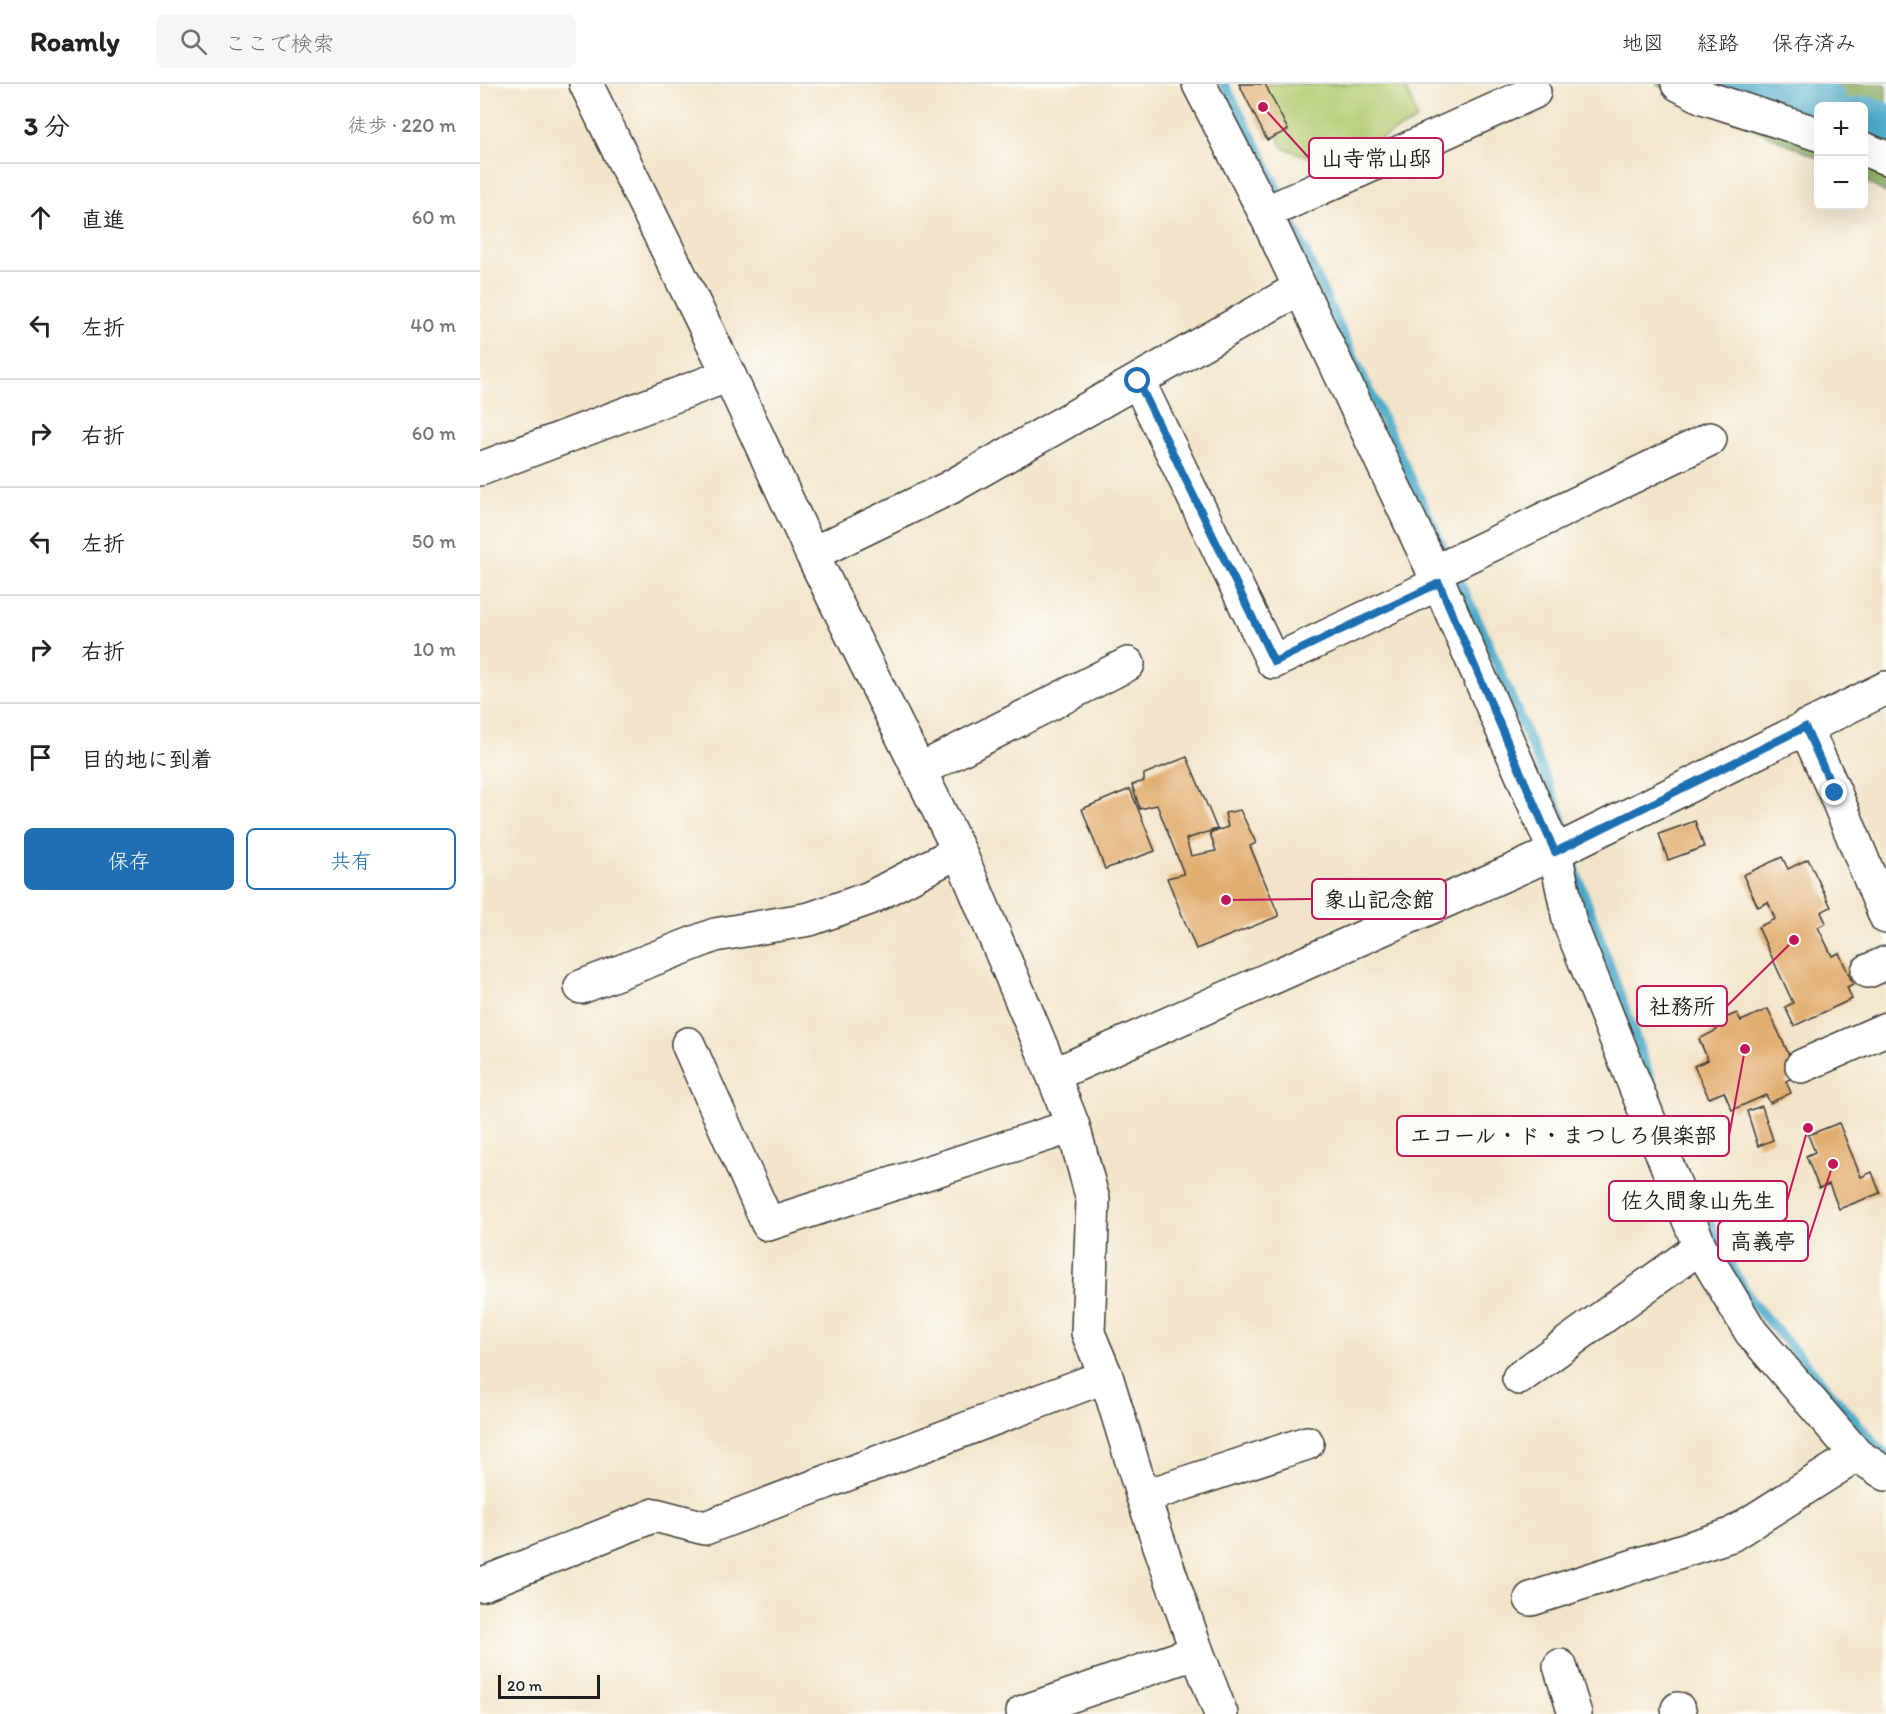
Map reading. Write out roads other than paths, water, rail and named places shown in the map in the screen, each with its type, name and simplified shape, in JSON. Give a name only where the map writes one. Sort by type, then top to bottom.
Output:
[{"type":"street","points":[[586,84],[729,375],[812,554],[959,851],[1073,1126],[1093,1200],[1088,1333],[1106,1376],[1143,1497],[1221,1714]]},
{"type":"street","points":[[1199,84],[1265,213],[1436,578],[1555,852],[1570,924],[1700,1247],[1751,1332],[1857,1455],[1886,1474]]},
{"type":"street","points":[[1678,84],[1703,97],[1814,133]]},
{"type":"street","points":[[1265,213],[1534,92]]},
{"type":"street","points":[[812,554],[949,488],[1300,288]]},
{"type":"street","points":[[480,469],[729,375]]},
{"type":"street","points":[[1138,381],[1274,662],[1710,439]]},
{"type":"street","points":[[920,770],[1128,664]]},
{"type":"street","points":[[1053,1075],[1555,852],[1886,688]]},
{"type":"street","points":[[1805,727],[1886,917]]},
{"type":"street","points":[[581,987],[715,935],[810,919],[870,898],[959,851]]},
{"type":"street","points":[[1802,1066],[1886,1029]]},
{"type":"street","points":[[688,1044],[768,1224],[1073,1126]]},
{"type":"street","points":[[1519,1378],[1700,1247]]},
{"type":"street","points":[[480,1585],[655,1515],[705,1528],[1106,1376]]},
{"type":"street","points":[[1143,1497],[1307,1443]]},
{"type":"street","points":[[1531,1599],[1731,1535],[1857,1455]]},
{"type":"street","points":[[1023,1712],[1197,1652]]},
{"type":"street","points":[[1560,1666],[1575,1714]]},
{"type":"waterway","points":[[1224,84],[1260,152],[1323,292],[1485,636],[1561,815],[1568,843]]},
{"type":"waterway","points":[[1753,84],[1814,107]]},
{"type":"waterway","points":[[1868,128],[1886,135]]},
{"type":"waterway","points":[[1574,867],[1656,1095]]},
{"type":"waterway","points":[[1700,1204],[1751,1301],[1886,1456]]},
{"type":"place","name":"山寺常山邸","points":[[1263,107]]},
{"type":"place","name":"象山記念館","points":[[1226,900]]},
{"type":"place","name":"社務所","points":[[1794,940]]},
{"type":"place","name":"エコール・ド・まつしろ倶楽部","points":[[1745,1049]]},
{"type":"place","name":"佐久間象山先生","points":[[1808,1128]]},
{"type":"place","name":"高義亭","points":[[1833,1164]]}]
